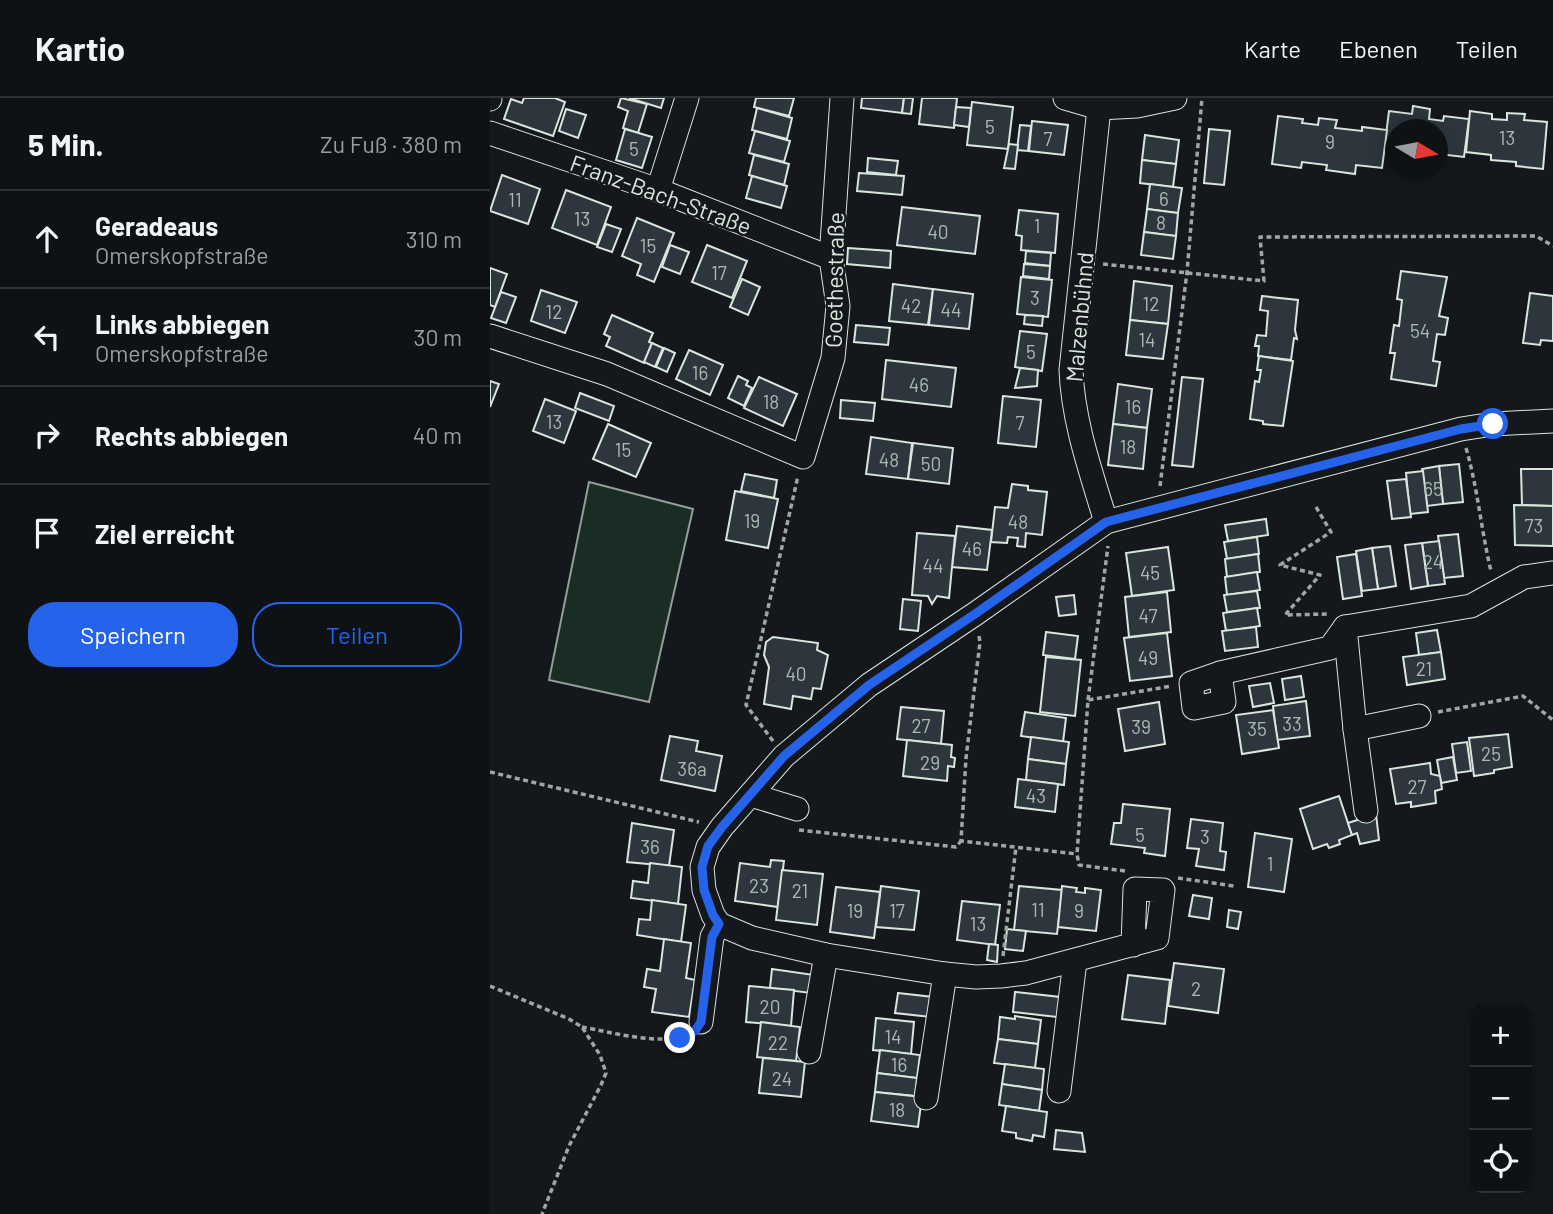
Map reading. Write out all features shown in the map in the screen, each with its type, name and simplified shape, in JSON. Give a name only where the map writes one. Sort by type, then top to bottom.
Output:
[{"type":"street","points":[[658,190],[687,98]]},
{"type":"street","name":"Goethestraße","points":[[803,457],[833,358],[838,306],[831,258],[842,98]]},
{"type":"street","points":[[1065,98],[1099,108],[1175,98]]},
{"type":"street","name":"Malzenbühnd","points":[[1099,108],[1071,370],[1080,435],[1106,522]]},
{"type":"street","name":"Franz-Bach-Straße","points":[[490,133],[658,190],[831,258]]},
{"type":"street","points":[[490,336],[607,374],[803,457]]},
{"type":"street","points":[[1133,945],[1026,973],[1001,976],[945,974],[826,956],[752,938],[719,924],[704,890],[702,867],[708,846],[722,827],[784,756],[869,685],[1106,522],[1461,429],[1493,424],[1553,421]]},
{"type":"street","points":[[1191,683],[1220,673],[1330,648],[1345,627],[1471,606],[1524,578],[1553,573]]},
{"type":"street","points":[[1345,627],[1366,811]]},
{"type":"street","points":[[1355,729],[1419,716]]},
{"type":"street","points":[[751,795],[795,820]]},
{"type":"street","points":[[701,1022],[712,937],[719,924]]},
{"type":"street","points":[[809,1052],[826,956]]},
{"type":"street","points":[[1059,1091],[1074,961]]},
{"type":"street","points":[[926,1098],[945,974]]},
{"type":"path","points":[[1157,510],[1186,272],[1202,98]]},
{"type":"path","points":[[1083,262],[1264,281],[1260,237],[1536,236],[1553,246]]},
{"type":"path","points":[[1461,429],[1479,500],[1480,529],[1497,593]]},
{"type":"path","points":[[784,756],[746,705],[803,457]]},
{"type":"path","points":[[1315,507],[1331,532],[1280,565],[1320,575],[1285,615],[1331,614],[1345,627]]},
{"type":"path","points":[[1106,522],[1108,551],[1088,700],[1077,854],[1079,865],[1127,872]]},
{"type":"path","points":[[795,820],[956,847],[961,841],[980,642],[975,614]]},
{"type":"path","points":[[1088,700],[1191,683]]},
{"type":"path","points":[[1419,716],[1523,696],[1553,720]]},
{"type":"path","points":[[490,772],[722,827]]},
{"type":"path","points":[[961,841],[1077,854]]},
{"type":"path","points":[[1001,976],[1016,847]]},
{"type":"path","points":[[1175,878],[1234,886]]},
{"type":"path","points":[[490,986],[582,1027],[654,1039],[680,1038],[695,1031],[701,1022]]},
{"type":"path","points":[[542,1214],[569,1146],[606,1073],[600,1055],[582,1027]]},
{"type":"green space","points":[[589,482],[693,509],[649,702],[549,680]]},
{"type":"building","points":[[524,98],[555,98],[565,102],[553,136],[504,119],[511,99],[522,103]]},
{"type":"building","points":[[621,98],[647,104],[638,133],[623,128],[628,111],[618,107]]},
{"type":"building","points":[[629,98],[664,98],[661,108]]},
{"type":"building","points":[[756,98],[794,98],[789,116],[754,107]]},
{"type":"building","points":[[862,98],[904,98],[902,113],[861,108]]},
{"type":"building","points":[[904,98],[913,98],[911,114],[902,113]]},
{"type":"building","points":[[922,98],[957,98],[954,128],[919,124]]},
{"type":"building","points":[[972,102],[1013,107],[1008,149],[967,145]]},
{"type":"building","points":[[1413,106],[1430,109],[1429,119],[1388,119],[1389,111],[1412,114]]},
{"type":"building","points":[[956,107],[971,108],[969,127],[954,125]]},
{"type":"building","points":[[757,108],[792,118],[787,139],[752,130]]},
{"type":"building","points":[[566,109],[586,115],[578,138],[559,131]]},
{"type":"building","points":[[1470,111],[1492,114],[1492,119],[1507,120],[1507,113],[1525,114],[1524,120],[1547,122],[1543,169],[1516,166],[1516,162],[1491,160],[1491,155],[1466,152]]},
{"type":"building","points":[[1278,116],[1303,119],[1302,123],[1318,125],[1319,118],[1337,120],[1335,128],[1385,130],[1382,168],[1356,165],[1355,174],[1326,170],[1327,165],[1302,162],[1301,168],[1272,164]]},
{"type":"building","points":[[1444,116],[1469,119],[1464,157],[1448,155],[1448,119],[1443,119]]},
{"type":"building","points":[[1032,121],[1068,125],[1064,155],[1029,151]]},
{"type":"building","points":[[1020,125],[1031,126],[1028,151],[1017,150]]},
{"type":"building","points":[[625,129],[652,137],[642,168],[616,160]]},
{"type":"building","points":[[1209,129],[1230,131],[1224,185],[1204,183]]},
{"type":"building","points":[[755,131],[790,141],[784,162],[749,153]]},
{"type":"building","points":[[1145,135],[1179,140],[1176,164],[1142,160]]},
{"type":"building","points":[[1009,144],[1018,145],[1015,169],[1004,168]]},
{"type":"building","points":[[754,155],[789,164],[784,185],[749,175]]},
{"type":"building","points":[[868,158],[898,161],[896,175],[867,172]]},
{"type":"building","points":[[1142,160],[1176,164],[1173,187],[1140,183]]},
{"type":"building","points":[[859,173],[904,176],[902,195],[857,191]]},
{"type":"building","points":[[502,175],[540,189],[528,224],[490,211]]},
{"type":"building","points":[[752,176],[787,186],[781,208],[746,198]]},
{"type":"building","points":[[1150,184],[1182,188],[1178,213],[1147,209]]},
{"type":"building","points":[[566,190],[611,207],[597,245],[552,228]]},
{"type":"building","points":[[902,207],[980,216],[975,254],[897,245]]},
{"type":"building","points":[[1147,209],[1178,213],[1176,236],[1144,232]]},
{"type":"building","points":[[1019,210],[1058,214],[1055,253],[1021,250],[1022,236],[1016,235]]},
{"type":"building","points":[[637,218],[674,233],[654,282],[637,275],[641,264],[622,256]]},
{"type":"building","points":[[606,224],[621,229],[612,252],[597,247]]},
{"type":"building","points":[[1144,232],[1176,236],[1173,259],[1141,255]]},
{"type":"building","points":[[670,245],[689,252],[680,274],[662,267]]},
{"type":"building","points":[[707,245],[747,261],[732,298],[692,282]]},
{"type":"building","points":[[848,248],[891,251],[890,268],[847,264]]},
{"type":"building","points":[[1026,251],[1051,253],[1050,266],[1025,263]]},
{"type":"building","points":[[1024,264],[1050,266],[1049,279],[1023,276]]},
{"type":"building","points":[[490,268],[507,274],[495,307],[490,305]]},
{"type":"building","points":[[1401,271],[1447,277],[1439,316],[1448,318],[1445,335],[1437,334],[1433,361],[1440,362],[1436,386],[1391,379],[1395,353],[1390,353],[1394,325],[1399,326],[1402,300],[1397,299]]},
{"type":"building","points":[[1021,277],[1052,280],[1048,317],[1017,314]]},
{"type":"building","points":[[742,279],[760,287],[748,315],[730,307]]},
{"type":"building","points":[[1134,281],[1172,286],[1168,324],[1130,320]]},
{"type":"building","points":[[893,284],[933,289],[928,325],[889,321]]},
{"type":"building","points":[[933,289],[973,294],[969,329],[929,325]]},
{"type":"building","points":[[541,290],[577,302],[565,333],[531,321]]},
{"type":"building","points":[[501,292],[516,297],[506,323],[491,318]]},
{"type":"building","points":[[1530,293],[1553,296],[1553,341],[1541,340],[1540,345],[1523,343]]},
{"type":"building","points":[[1262,296],[1298,300],[1295,330],[1297,339],[1294,338],[1291,360],[1258,356],[1259,346],[1255,346],[1257,335],[1266,336],[1268,311],[1260,310]]},
{"type":"building","points":[[612,315],[653,333],[644,363],[606,346],[610,337],[604,334]]},
{"type":"building","points":[[1025,315],[1043,316],[1042,326],[1024,324]]},
{"type":"building","points":[[1130,320],[1168,324],[1163,359],[1126,355]]},
{"type":"building","points":[[856,325],[890,328],[888,345],[854,342]]},
{"type":"building","points":[[1020,331],[1047,334],[1042,371],[1015,367]]},
{"type":"building","points":[[652,343],[663,348],[655,367],[644,362]]},
{"type":"building","points":[[664,348],[675,353],[667,372],[656,367]]},
{"type":"building","points":[[689,350],[723,365],[710,395],[676,379]]},
{"type":"building","points":[[1259,356],[1293,361],[1283,426],[1263,424],[1263,421],[1250,419],[1255,381],[1259,382],[1261,370],[1257,370]]},
{"type":"building","points":[[886,360],[956,368],[951,407],[882,399]]},
{"type":"building","points":[[1020,368],[1038,370],[1037,386],[1015,388]]},
{"type":"building","points":[[738,376],[748,381],[746,385],[752,388],[744,406],[728,398]]},
{"type":"building","points":[[759,377],[797,394],[783,426],[744,408]]},
{"type":"building","points":[[1182,377],[1203,379],[1193,467],[1172,465]]},
{"type":"building","points":[[490,381],[499,384],[490,407]]},
{"type":"building","points":[[1118,384],[1152,389],[1147,428],[1113,424]]},
{"type":"building","points":[[580,393],[614,406],[609,421],[575,408]]},
{"type":"building","points":[[1003,396],[1041,400],[1036,447],[998,443]]},
{"type":"building","points":[[545,399],[576,411],[564,443],[533,431]]},
{"type":"building","points":[[841,400],[875,403],[873,421],[840,418]]},
{"type":"building","points":[[608,424],[651,443],[636,477],[593,459]]},
{"type":"building","points":[[1113,424],[1147,428],[1143,469],[1108,465]]},
{"type":"building","points":[[871,437],[912,443],[908,479],[866,474]]},
{"type":"building","points":[[913,443],[953,448],[949,484],[908,479]]},
{"type":"building","points":[[1459,464],[1463,502],[1443,504],[1439,466]]},
{"type":"building","points":[[1439,466],[1443,504],[1427,506],[1422,469]]},
{"type":"building","points":[[1521,469],[1553,469],[1553,506],[1522,505]]},
{"type":"building","points":[[1423,471],[1428,512],[1410,514],[1406,473]]},
{"type":"building","points":[[745,474],[777,480],[774,498],[741,491]]},
{"type":"building","points":[[1406,479],[1411,517],[1392,519],[1387,481]]},
{"type":"building","points":[[1012,484],[1028,486],[1028,490],[1047,492],[1042,535],[1026,533],[1025,547],[1017,546],[1018,538],[1008,537],[1007,543],[991,542],[995,507],[1008,508]]},
{"type":"building","points":[[735,491],[778,499],[768,548],[726,540]]},
{"type":"building","points":[[1514,505],[1553,506],[1553,546],[1515,545]]},
{"type":"building","points":[[1266,519],[1268,535],[1228,541],[1225,525]]},
{"type":"building","points":[[957,526],[992,530],[987,570],[952,567]]},
{"type":"building","points":[[917,533],[955,536],[949,598],[937,596],[932,604],[928,596],[912,595]]},
{"type":"building","points":[[1458,534],[1463,576],[1444,578],[1438,536]]},
{"type":"building","points":[[1257,537],[1259,554],[1227,559],[1224,542]]},
{"type":"building","points":[[1439,541],[1445,584],[1428,586],[1422,543]]},
{"type":"building","points":[[1422,543],[1428,586],[1411,589],[1405,545]]},
{"type":"building","points":[[1390,546],[1396,586],[1378,589],[1372,548]]},
{"type":"building","points":[[1168,547],[1174,590],[1132,596],[1126,553]]},
{"type":"building","points":[[1372,548],[1378,589],[1362,591],[1356,551]]},
{"type":"building","points":[[1258,554],[1260,572],[1227,577],[1225,559]]},
{"type":"building","points":[[1356,554],[1362,596],[1343,599],[1337,557]]},
{"type":"building","points":[[1257,572],[1260,590],[1227,595],[1225,577]]},
{"type":"building","points":[[1257,591],[1260,608],[1227,612],[1224,595]]},
{"type":"building","points":[[1167,592],[1171,632],[1129,637],[1125,597]]},
{"type":"building","points":[[1074,595],[1076,614],[1059,616],[1056,597]]},
{"type":"building","points":[[903,599],[921,601],[918,631],[900,629]]},
{"type":"building","points":[[1257,608],[1260,626],[1226,631],[1223,613]]},
{"type":"building","points":[[1256,627],[1258,647],[1225,651],[1222,631]]},
{"type":"building","points":[[1437,630],[1441,652],[1419,655],[1416,633]]},
{"type":"building","points":[[1046,632],[1078,636],[1075,659],[1043,655]]},
{"type":"building","points":[[1167,633],[1172,676],[1130,681],[1124,638]]},
{"type":"building","points":[[773,637],[818,643],[817,650],[828,655],[821,689],[813,688],[811,699],[793,696],[791,709],[764,704],[769,667],[764,655],[766,642]]},
{"type":"building","points":[[1441,652],[1445,679],[1407,685],[1403,657]]},
{"type":"building","points":[[1046,657],[1081,660],[1075,716],[1040,712]]},
{"type":"building","points":[[1301,676],[1304,697],[1285,700],[1282,679]]},
{"type":"building","points":[[1270,683],[1274,703],[1253,707],[1249,686]]},
{"type":"building","points":[[1306,701],[1310,736],[1277,740],[1273,706]]},
{"type":"building","points":[[1159,702],[1165,744],[1125,751],[1118,709]]},
{"type":"building","points":[[901,707],[944,711],[941,744],[897,739]]},
{"type":"building","points":[[1273,710],[1279,748],[1242,754],[1236,715]]},
{"type":"building","points":[[1025,712],[1066,718],[1063,742],[1021,736]]},
{"type":"building","points":[[1508,734],[1512,767],[1474,776],[1469,738]]},
{"type":"building","points":[[670,736],[698,741],[696,751],[722,756],[715,791],[661,780]]},
{"type":"building","points":[[1031,737],[1069,742],[1066,764],[1028,759]]},
{"type":"building","points":[[907,740],[952,745],[954,767],[948,766],[947,781],[903,776]]},
{"type":"building","points":[[1467,742],[1471,771],[1456,773],[1452,744]]},
{"type":"building","points":[[1453,757],[1457,780],[1441,783],[1437,760]]},
{"type":"building","points":[[1028,759],[1066,764],[1064,785],[1026,780]]},
{"type":"building","points":[[1430,763],[1431,774],[1440,776],[1442,789],[1435,791],[1436,803],[1411,807],[1411,802],[1396,804],[1390,769]]},
{"type":"building","points":[[1018,779],[1058,784],[1055,812],[1015,807]]},
{"type":"building","points":[[1339,796],[1352,835],[1329,848],[1327,844],[1313,849],[1300,809]]},
{"type":"building","points":[[1123,804],[1170,809],[1165,856],[1144,853],[1145,848],[1111,844],[1114,823],[1121,823]]},
{"type":"building","points":[[1376,814],[1379,840],[1360,844],[1357,833],[1352,835],[1348,823]]},
{"type":"building","points":[[1191,819],[1223,823],[1220,851],[1226,852],[1224,870],[1196,866],[1199,849],[1187,848]]},
{"type":"building","points":[[632,823],[674,830],[669,866],[627,862]]},
{"type":"building","points":[[1255,833],[1292,839],[1284,892],[1248,887]]},
{"type":"building","points":[[771,860],[784,861],[778,907],[735,901],[740,863],[770,867]]},
{"type":"building","points":[[650,863],[682,867],[678,904],[631,898],[633,881],[648,883]]},
{"type":"building","points":[[782,870],[823,874],[817,925],[776,920]]},
{"type":"building","points":[[881,886],[919,891],[914,930],[876,927]]},
{"type":"building","points":[[1019,886],[1062,890],[1057,934],[1014,930]]},
{"type":"building","points":[[1062,886],[1077,888],[1076,892],[1085,893],[1085,888],[1101,890],[1096,931],[1058,927]]},
{"type":"building","points":[[836,887],[880,892],[874,938],[830,932]]},
{"type":"building","points":[[1193,895],[1212,898],[1209,919],[1189,916]]},
{"type":"building","points":[[652,900],[686,905],[681,942],[637,935],[639,919],[650,920]]},
{"type":"building","points":[[962,901],[1000,905],[995,945],[957,940]]},
{"type":"building","points":[[1229,910],[1241,912],[1238,929],[1227,927]]},
{"type":"building","points":[[1007,929],[1026,931],[1023,951],[1005,949]]},
{"type":"building","points":[[664,939],[691,943],[686,978],[695,980],[689,1017],[652,1012],[656,989],[644,987],[647,969],[660,971]]},
{"type":"building","points":[[989,944],[998,945],[997,962],[987,960]]},
{"type":"building","points":[[1174,963],[1224,969],[1218,1013],[1168,1006]]},
{"type":"building","points":[[772,969],[814,975],[811,993],[770,988]]},
{"type":"building","points":[[1128,975],[1170,980],[1165,1024],[1122,1019]]},
{"type":"building","points":[[749,986],[794,990],[791,1026],[746,1022]]},
{"type":"building","points":[[1015,992],[1060,997],[1057,1017],[1013,1012]]},
{"type":"building","points":[[898,993],[933,997],[931,1017],[895,1013]]},
{"type":"building","points":[[1015,1016],[1041,1020],[1038,1044],[998,1039],[1000,1017],[1015,1019]]},
{"type":"building","points":[[876,1018],[914,1022],[911,1054],[873,1050]]},
{"type":"building","points":[[761,1022],[800,1027],[796,1061],[757,1057]]},
{"type":"building","points":[[998,1039],[1038,1044],[1035,1068],[994,1063]]},
{"type":"building","points":[[880,1050],[920,1055],[917,1078],[877,1073]]},
{"type":"building","points":[[763,1058],[805,1062],[801,1097],[759,1093]]},
{"type":"building","points":[[1005,1064],[1044,1069],[1042,1090],[1002,1084]]},
{"type":"building","points":[[877,1073],[917,1078],[915,1096],[875,1092]]},
{"type":"building","points":[[1002,1084],[1042,1090],[1039,1111],[999,1105]]},
{"type":"building","points":[[875,1092],[922,1097],[918,1127],[871,1121]]},
{"type":"building","points":[[1006,1106],[1047,1112],[1044,1137],[1033,1135],[1032,1141],[1016,1138],[1016,1133],[1002,1131]]},
{"type":"building","points":[[1056,1130],[1082,1133],[1085,1152],[1054,1149]]},
{"type":"route","points":[[680,1038],[695,1031],[701,1022],[712,937],[719,924],[704,890],[702,867],[708,846],[784,756],[869,685],[1106,522],[1461,429],[1493,424]]}]
